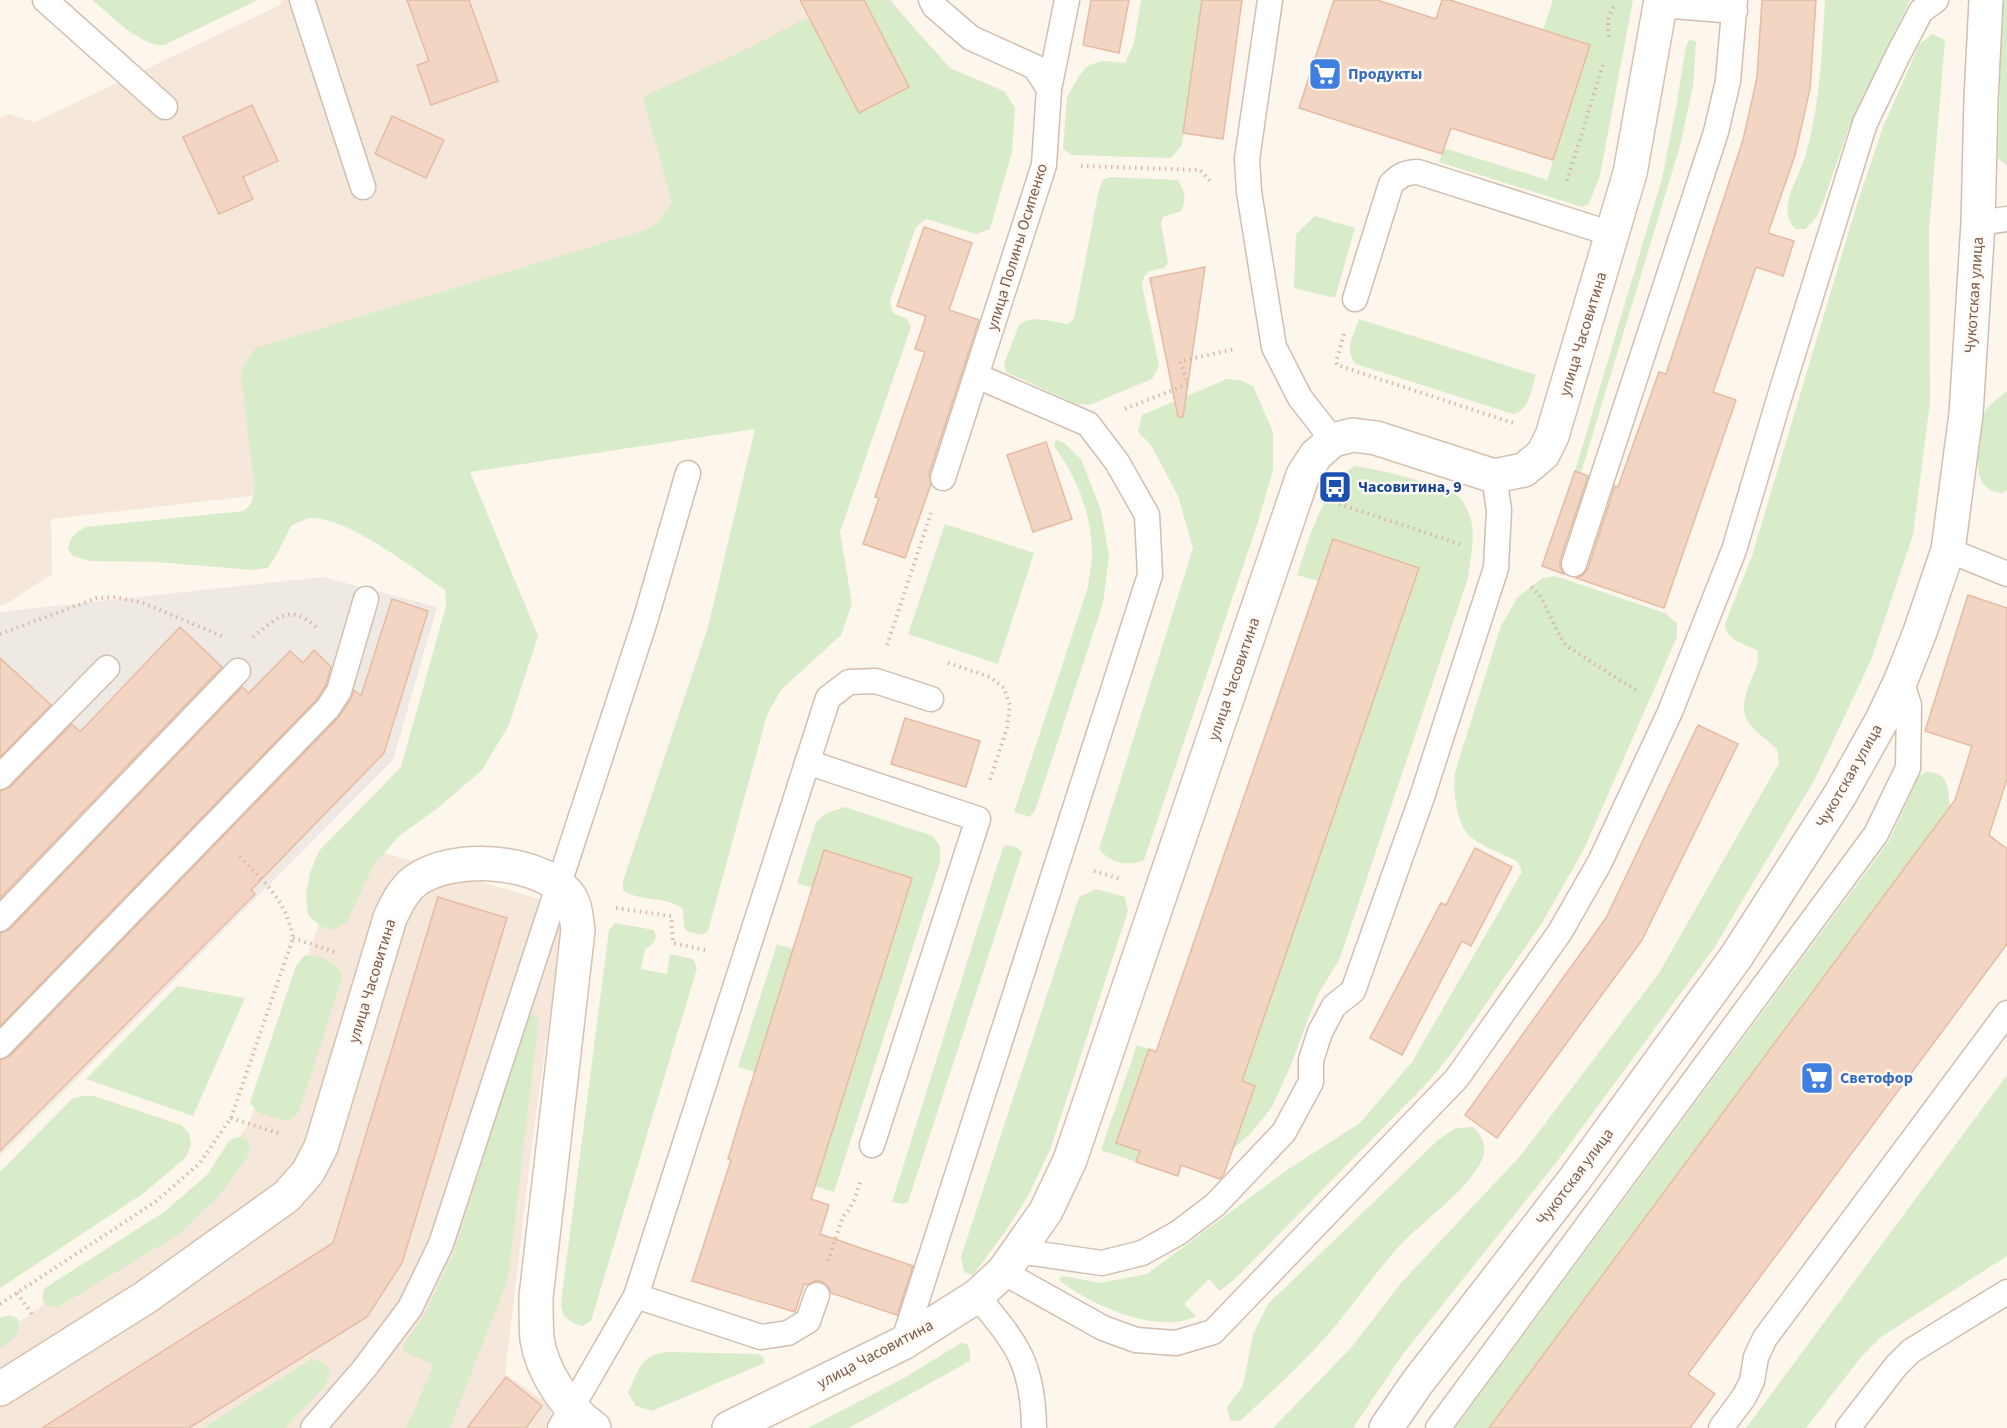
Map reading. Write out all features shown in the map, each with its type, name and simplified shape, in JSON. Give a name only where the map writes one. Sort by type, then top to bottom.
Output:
[{"type":"street","name":"Чукотская улица","points":[[1386,1428],[1417,1383],[1574,1180],[1736,957],[1840,795],[1901,680],[1948,550],[1993,221],[1981,100],[1986,0]]},
{"type":"street","name":"улица Часовитина","points":[[729,1428],[903,1343],[977,1296],[1010,1262],[1046,1211],[1070,1160],[1303,475],[1316,455],[1333,440],[1353,435],[1376,438],[1494,476],[1524,470],[1543,454],[1552,436],[1630,173],[1661,3]]},
{"type":"street","name":"улица Часовитина","points":[[0,1389],[146,1298],[287,1196],[308,1172],[321,1147],[390,918],[399,899],[415,881],[441,868],[468,864],[493,864],[534,871],[565,893]]},
{"type":"street","points":[[565,893],[579,930],[536,1297],[537,1340],[543,1363],[576,1421]]},
{"type":"lane","points":[[45,0],[165,107]]},
{"type":"lane","points":[[302,0],[363,187]]},
{"type":"lane","points":[[931,0],[935,7],[971,38],[1035,67],[1049,89]]},
{"type":"lane","name":"улица Полины Осипенко","points":[[943,478],[1044,165],[1049,89],[1067,0]]},
{"type":"lane","points":[[1270,0],[1247,159],[1250,192],[1274,347],[1300,398],[1333,440]]},
{"type":"lane","points":[[1010,1262],[1103,1328],[1136,1340],[1176,1343],[1213,1332],[1457,1078],[1565,922],[1600,862],[1670,712],[1734,550],[1865,123],[1921,11],[1936,0]]},
{"type":"lane","points":[[1574,564],[1716,132],[1728,81],[1735,5],[1661,3]]},
{"type":"lane","points":[[1355,299],[1391,184],[1400,175],[1418,172],[1612,234]]},
{"type":"lane","points":[[903,1343],[1150,575],[1147,515],[1117,462],[1088,424],[977,376]]},
{"type":"lane","points":[[313,1428],[364,1369],[410,1308],[441,1244],[565,893],[688,473]]},
{"type":"lane","points":[[1010,1262],[1102,1263],[1142,1253],[1179,1233],[1215,1205],[1284,1132],[1311,1082],[1311,1060],[1320,1032],[1334,1006],[1353,991],[1422,796],[1496,562],[1499,510],[1494,476]]},
{"type":"lane","points":[[1948,550],[2007,574]]},
{"type":"lane","points":[[0,1046],[328,708],[339,691],[366,599]]},
{"type":"lane","points":[[0,919],[238,659]]},
{"type":"lane","points":[[0,777],[107,668]]},
{"type":"lane","points":[[1438,1428],[1876,834],[1908,768],[1909,705],[1901,680]]},
{"type":"lane","points":[[576,1421],[636,1296],[828,699],[849,682],[876,681],[931,699]]},
{"type":"lane","points":[[807,762],[978,819],[872,1145]]},
{"type":"lane","points":[[1721,1428],[1744,1397],[1752,1381],[1756,1357],[1765,1338],[2007,1013]]},
{"type":"lane","points":[[1848,1428],[1896,1366],[1911,1351],[2007,1292]]},
{"type":"lane","points":[[636,1296],[761,1337],[788,1333],[808,1321],[817,1295]]},
{"type":"lane","points":[[977,1296],[1010,1336],[1027,1369],[1034,1398],[1034,1428]]},
{"type":"path","points":[[1609,47],[1608,15],[1618,0]]},
{"type":"path","points":[[1556,216],[1605,59]]},
{"type":"path","points":[[1044,165],[1200,170]]},
{"type":"path","points":[[1151,398],[1188,384],[1180,361],[1243,347]]},
{"type":"path","points":[[1336,362],[1337,365],[1552,436]]},
{"type":"path","points":[[888,643],[943,478]]},
{"type":"path","points":[[1298,490],[1496,562],[1539,593],[1560,638],[1568,647],[1670,712]]},
{"type":"path","points":[[0,634],[97,598],[116,597],[143,603],[233,642],[238,659],[280,616],[294,614],[312,623],[349,659]]},
{"type":"path","points":[[945,662],[990,677],[1004,688],[1010,705],[1007,728],[978,819]]},
{"type":"path","points":[[0,1304],[155,1202],[199,1164],[231,1118],[293,938],[288,915],[276,894],[212,829]]},
{"type":"path","points":[[565,893],[671,916],[674,943],[745,959]]},
{"type":"path","points":[[231,1118],[321,1147]]},
{"type":"path","points":[[817,1295],[843,1216],[854,1200],[872,1145]]},
{"type":"shaded area","points":[[281,0],[891,0],[950,68],[1006,92],[750,420],[467,460],[242,497],[51,519],[52,574],[5,605],[0,605],[0,118],[8,114],[35,122],[282,4]]},
{"type":"shaded area","points":[[323,577],[437,607],[393,760],[0,1156],[0,612]]},
{"type":"shaded area","points":[[348,842],[562,906],[559,951],[533,1135],[505,1374],[547,1403],[558,1428],[0,1428],[0,1335],[167,1219],[212,1178],[249,1123]]},
{"type":"green space","points":[[92,0],[258,0],[164,45],[145,41],[135,35]]},
{"type":"green space","points":[[841,0],[889,0],[950,68],[1005,92],[1015,108],[1012,152],[990,229],[977,234],[926,219],[916,227],[890,301],[893,313],[907,319],[911,327],[840,532],[852,604],[841,635],[781,690],[767,715],[708,931],[702,935],[689,932],[684,928],[683,909],[669,902],[630,894],[623,890],[623,881],[708,627],[755,429],[470,472],[538,636],[509,725],[482,770],[439,807],[398,837],[373,866],[347,921],[333,930],[320,926],[308,915],[306,894],[310,873],[319,851],[401,767],[446,606],[445,590],[363,535],[328,520],[313,518],[291,526],[268,568],[253,570],[158,562],[90,561],[73,556],[68,549],[72,538],[86,527],[244,511],[251,503],[255,490],[241,376],[243,367],[256,348],[646,230],[656,224],[672,203],[643,97],[742,51]]},
{"type":"green space","points":[[1141,0],[1202,0],[1182,145],[1171,158],[1071,155],[1063,149],[1067,97],[1081,73],[1089,65],[1103,61],[1125,63],[1134,43]]},
{"type":"green space","points":[[1553,0],[1633,0],[1600,175],[1589,204],[1582,207],[1439,162],[1444,148],[1547,180],[1590,45],[1543,30]]},
{"type":"green space","points":[[1825,0],[1910,0],[1849,127],[1816,218],[1805,229],[1796,229],[1790,222],[1788,204],[1805,157],[1814,118]]},
{"type":"green space","points":[[2002,0],[2007,0],[2007,166],[1998,158]]},
{"type":"green space","points":[[1932,34],[1945,40],[1929,229],[1930,402],[1913,535],[1871,660],[1815,779],[1714,948],[1559,1159],[1403,1354],[1353,1428],[1273,1428],[1350,1349],[1401,1283],[1522,1154],[1659,973],[1779,763],[1777,749],[1751,726],[1744,712],[1747,691],[1757,664],[1757,650],[1732,638],[1725,624],[1752,556],[1857,204],[1883,127],[1919,45]]},
{"type":"green space","points":[[1689,40],[1696,42],[1693,86],[1680,146],[1581,473],[1575,471],[1662,179],[1686,46]]},
{"type":"green space","points":[[1110,177],[1177,180],[1183,191],[1184,203],[1181,211],[1163,217],[1161,223],[1168,263],[1164,268],[1149,271],[1142,285],[1159,366],[1152,379],[1089,405],[1076,404],[1006,372],[1004,364],[1019,325],[1036,319],[1068,324],[1074,319],[1099,189],[1103,180]]},
{"type":"green space","points":[[1315,216],[1355,228],[1335,298],[1294,288],[1296,234]]},
{"type":"green space","points":[[1359,319],[1536,375],[1529,399],[1519,412],[1513,414],[1356,364],[1350,354],[1350,348]]},
{"type":"green space","points":[[1227,379],[1240,380],[1253,386],[1273,432],[1273,470],[1258,522],[1144,860],[1132,863],[1120,862],[1108,858],[1099,849],[1193,548],[1178,496],[1151,445],[1138,432],[1142,415]]},
{"type":"green space","points":[[2007,391],[2007,490],[2002,493],[1985,486],[1981,480],[1978,455],[1983,416],[1991,404]]},
{"type":"green space","points":[[1056,440],[1064,443],[1081,459],[1101,510],[1109,556],[1103,603],[1035,811],[1029,817],[1014,812],[1088,587],[1092,558],[1089,525],[1082,497],[1070,470],[1054,446]]},
{"type":"green space","points":[[1354,466],[1426,483],[1460,498],[1469,514],[1472,529],[1468,578],[1340,958],[1317,996],[1272,1107],[1250,1134],[1233,1149],[1255,1086],[1234,1079],[1248,1064],[1418,569],[1333,539],[1318,581],[1297,575],[1312,530],[1325,501],[1333,488]]},
{"type":"green space","points":[[945,524],[1034,553],[998,664],[908,634]]},
{"type":"green space","points":[[1555,576],[1665,613],[1677,623],[1677,637],[1584,849],[1542,923],[1451,1054],[1430,1080],[1237,1277],[1220,1291],[1209,1279],[1184,1304],[1196,1316],[1178,1322],[1132,1317],[1102,1306],[1061,1282],[1059,1278],[1063,1276],[1100,1283],[1147,1274],[1287,1170],[1360,1123],[1412,1062],[1522,872],[1518,862],[1472,838],[1462,825],[1457,807],[1455,772],[1501,626],[1517,598],[1542,578]]},
{"type":"green space","points":[[1926,772],[1934,772],[1946,782],[1950,807],[1489,1428],[1455,1428],[1889,841],[1919,776]]},
{"type":"green space","points":[[845,807],[933,836],[940,846],[940,862],[834,1192],[815,1186],[912,878],[824,850],[813,888],[797,883],[816,822],[827,813]]},
{"type":"green space","points":[[1007,845],[1018,848],[1022,853],[908,1202],[903,1204],[892,1202],[1003,847]]},
{"type":"green space","points":[[1096,889],[1125,897],[1128,911],[1050,1150],[1028,1196],[973,1275],[964,1272],[961,1257],[1079,897]]},
{"type":"green space","points":[[615,923],[654,930],[655,939],[645,950],[641,969],[667,974],[670,954],[693,959],[697,968],[591,1321],[583,1326],[573,1323],[563,1315],[561,1303],[609,930]]},
{"type":"green space","points":[[777,944],[794,949],[755,1072],[738,1067]]},
{"type":"green space","points":[[305,955],[328,960],[337,967],[342,978],[299,1112],[288,1121],[261,1113],[250,1102],[296,966]]},
{"type":"green space","points":[[177,986],[245,998],[193,1116],[86,1079]]},
{"type":"green space","points":[[533,1014],[539,1017],[508,1279],[450,1428],[406,1428],[433,1367],[431,1363],[406,1353],[403,1345],[425,1314],[455,1249],[528,1017]]},
{"type":"green space","points":[[1137,1045],[1149,1049],[1116,1143],[1140,1151],[1136,1162],[1101,1150]]},
{"type":"green space","points":[[2007,1075],[2007,1256],[1881,1337],[1861,1357],[1806,1428],[1746,1428]]},
{"type":"green space","points":[[94,1096],[181,1125],[189,1133],[191,1145],[186,1157],[144,1193],[0,1288],[0,1172],[72,1099]]},
{"type":"green space","points":[[1473,1127],[1484,1144],[1484,1153],[1480,1164],[1462,1188],[1394,1252],[1321,1343],[1299,1366],[1240,1421],[1230,1420],[1227,1407],[1243,1386],[1253,1334],[1268,1304],[1438,1140],[1456,1128]]},
{"type":"green space","points":[[237,1137],[245,1138],[250,1145],[249,1155],[219,1196],[181,1233],[58,1307],[46,1305],[43,1300],[45,1288],[164,1212],[207,1175],[229,1141]]},
{"type":"green space","points":[[9,1315],[18,1319],[17,1333],[0,1349],[0,1318]]},
{"type":"green space","points":[[961,1343],[967,1344],[970,1361],[849,1428],[808,1428],[904,1378]]},
{"type":"green space","points":[[669,1352],[758,1354],[764,1358],[764,1363],[652,1411],[636,1406],[628,1393],[638,1370],[652,1356]]},
{"type":"green space","points":[[311,1359],[324,1363],[330,1374],[325,1386],[285,1428],[203,1428]]},
{"type":"building","points":[[407,0],[469,0],[498,81],[431,105],[417,65],[429,61]]},
{"type":"building","points":[[800,0],[864,0],[909,87],[859,113]]},
{"type":"building","points":[[1091,0],[1129,0],[1119,53],[1083,45]]},
{"type":"building","points":[[1202,0],[1242,0],[1223,139],[1183,133]]},
{"type":"building","points":[[1334,0],[1377,0],[1436,19],[1442,0],[1450,0],[1590,45],[1553,160],[1451,128],[1442,154],[1299,108]]},
{"type":"building","points":[[1762,0],[1816,0],[1810,89],[1795,155],[1768,233],[1794,241],[1783,276],[1756,267],[1713,392],[1736,400],[1664,608],[1576,578],[1583,575],[1588,568],[1615,486],[1618,487],[1659,372],[1666,374],[1743,140],[1757,78]]},
{"type":"building","points":[[252,105],[278,161],[243,177],[253,199],[219,214],[183,137]]},
{"type":"building","points":[[392,116],[444,140],[426,178],[375,154]]},
{"type":"building","points":[[924,227],[972,243],[949,310],[979,320],[929,474],[931,484],[905,558],[863,544],[879,498],[875,497],[925,352],[915,349],[926,316],[897,306]]},
{"type":"building","points":[[1205,267],[1183,417],[1178,417],[1150,278]]},
{"type":"building","points":[[1046,442],[1072,519],[1033,532],[1007,455]]},
{"type":"building","points":[[1575,471],[1588,476],[1560,560],[1560,567],[1564,574],[1542,566]]},
{"type":"building","points":[[1333,539],[1419,568],[1242,1081],[1255,1086],[1224,1174],[1220,1179],[1181,1165],[1178,1176],[1136,1162],[1140,1151],[1116,1143],[1149,1049],[1156,1052]]},
{"type":"building","points":[[1968,595],[2007,608],[2007,779],[1989,835],[2007,849],[2007,944],[1688,1374],[1715,1394],[1690,1428],[1489,1428],[1955,800],[1972,746],[1925,731]]},
{"type":"building","points":[[392,599],[428,611],[384,753],[251,890],[255,894],[0,1151],[0,1060],[10,1056],[338,718],[351,699],[354,690],[361,696]]},
{"type":"building","points":[[180,627],[222,667],[0,898],[0,791],[10,787],[72,724],[80,732]]},
{"type":"building","points":[[314,650],[331,667],[326,685],[317,699],[0,1026],[0,933],[10,929],[242,687],[249,693],[290,651],[303,663]]},
{"type":"building","points":[[0,658],[51,705],[0,757]]},
{"type":"building","points":[[905,718],[980,741],[966,787],[891,764]]},
{"type":"building","points":[[1698,725],[1738,744],[1642,940],[1497,1138],[1465,1115],[1606,918]]},
{"type":"building","points":[[1475,848],[1512,867],[1471,946],[1462,941],[1402,1055],[1370,1038],[1441,903],[1446,905]]},
{"type":"building","points":[[824,850],[912,878],[811,1199],[829,1205],[820,1234],[913,1266],[897,1315],[831,1293],[828,1286],[821,1281],[804,1284],[795,1312],[692,1281],[731,1160],[728,1159],[737,1129]]},
{"type":"building","points":[[438,897],[507,918],[402,1263],[367,1317],[189,1428],[42,1428],[333,1243]]},
{"type":"building","points":[[506,1377],[542,1406],[526,1428],[467,1428]]},
{"type":"place","name":"Продукты","points":[[1325,74]]},
{"type":"place","name":"Часовитина, 9","points":[[1335,487]]},
{"type":"place","name":"Светофор","points":[[1817,1078]]}]
